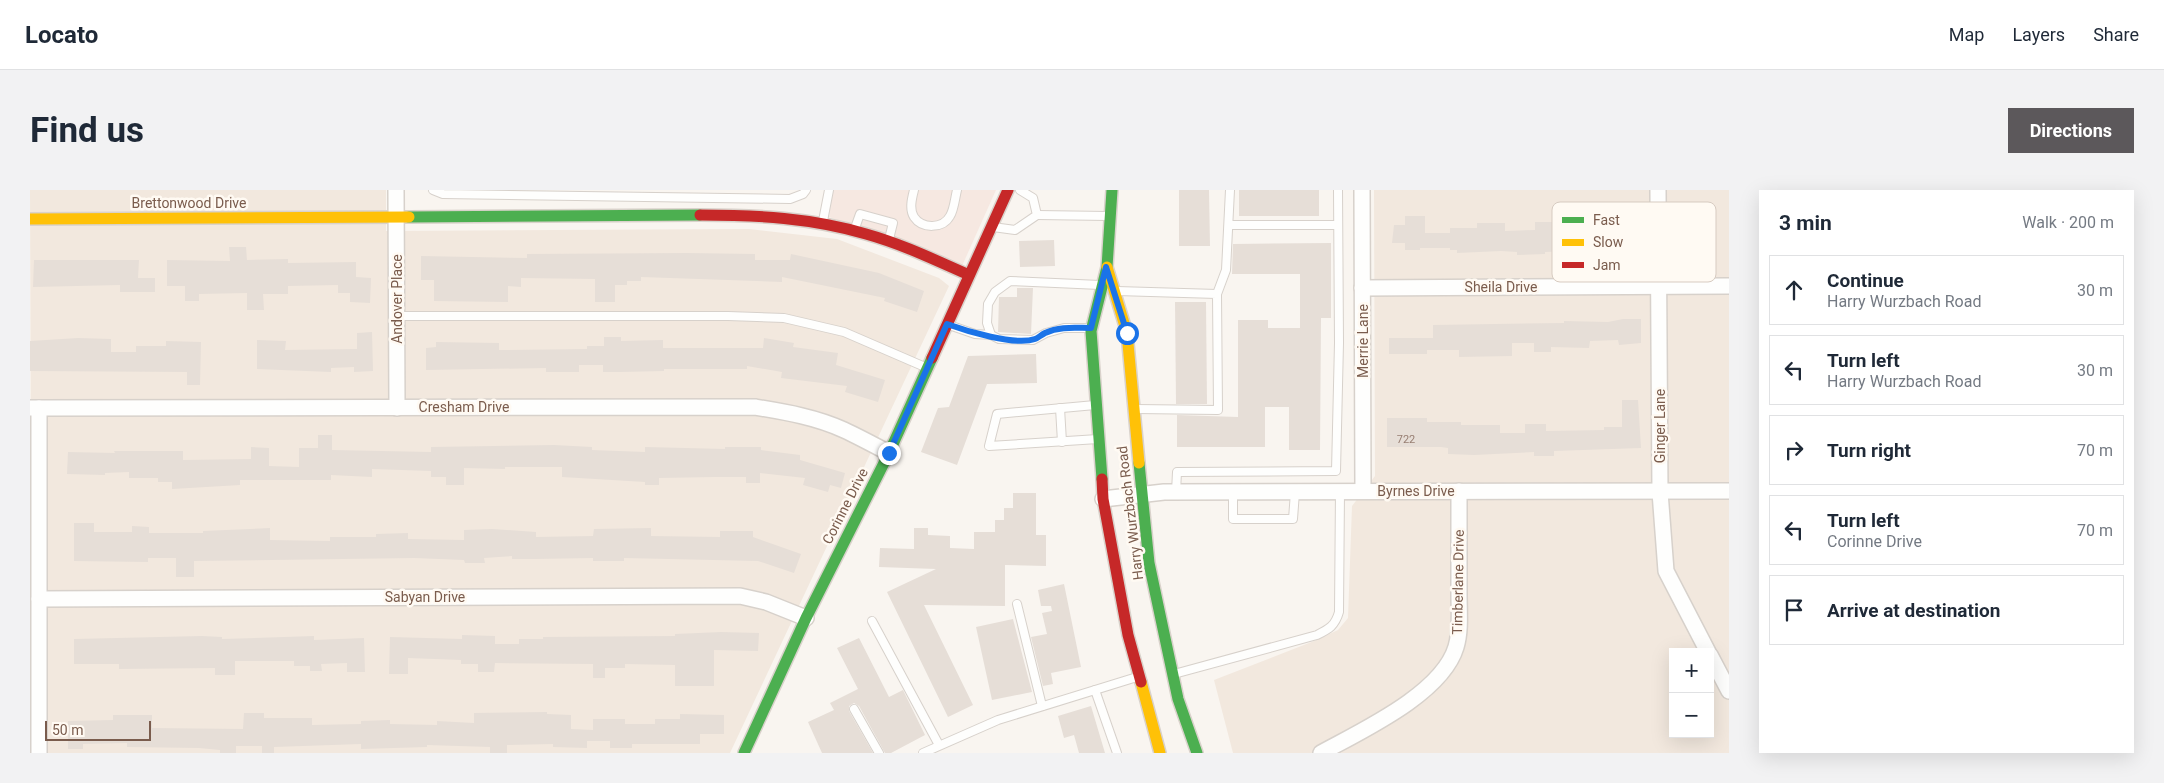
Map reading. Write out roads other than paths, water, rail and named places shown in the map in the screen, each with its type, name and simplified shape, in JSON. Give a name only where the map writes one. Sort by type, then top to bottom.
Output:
[{"type":"street","name":"Andover Place","points":[[396,190],[397,408]]},
{"type":"street","name":"Corinne Drive","points":[[744,753],[806,618],[889,453],[1008,190]]},
{"type":"street","name":"Harry Wurzbach Road","points":[[1112,190],[1106,267],[1091,328],[1103,499],[1114,571],[1138,677],[1160,753]]},
{"type":"street","name":"Merrie Lane","points":[[1362,190],[1364,491]]},
{"type":"street","name":"Brettonwood Drive","points":[[30,219],[750,214],[822,223],[854,230],[889,241],[969,275]]},
{"type":"street","name":"Harry Wurzbach Road","points":[[1106,267],[1127,333],[1149,563],[1178,699],[1197,753]]},
{"type":"street","name":"Ginger Lane","points":[[1660,282],[1660,492],[1666,571],[1706,648]]},
{"type":"street","name":"Sheila Drive","points":[[1362,288],[1729,286]]},
{"type":"street","name":"Cresham Drive","points":[[34,408],[755,407],[819,420],[844,429],[889,453]]},
{"type":"street","points":[[34,408],[39,599],[40,753]]},
{"type":"street","name":"Timberlane Drive","points":[[1321,753],[1375,724],[1428,688],[1441,674],[1456,648],[1459,625],[1459,491]]},
{"type":"street","name":"Byrnes Drive","points":[[1103,499],[1176,492],[1729,491]]},
{"type":"street","name":"Sabyan Drive","points":[[39,599],[740,596],[766,602],[806,618]]},
{"type":"street","points":[[1714,663],[1729,691]]},
{"type":"lane","points":[[434,190],[443,194],[619,194],[790,199],[803,194],[806,190]]},
{"type":"lane","points":[[822,223],[829,190]]},
{"type":"lane","points":[[914,190],[911,208],[914,216],[926,226],[938,226],[951,216],[957,190]]},
{"type":"lane","points":[[1020,190],[1033,198],[1037,215]]},
{"type":"lane","points":[[1134,409],[1218,410],[1217,294],[1226,270],[1230,190]]},
{"type":"lane","points":[[1176,492],[1177,472],[1336,471],[1339,343],[1338,190]]},
{"type":"lane","points":[[854,230],[860,214],[893,222],[889,241]]},
{"type":"lane","points":[[991,227],[1015,230],[1037,215],[1110,216]]},
{"type":"lane","points":[[1229,225],[1338,225]]},
{"type":"lane","points":[[991,335],[987,323],[988,304],[996,292],[1010,281],[1024,280],[1039,284],[1102,285]]},
{"type":"lane","points":[[1114,291],[1217,294]]},
{"type":"lane","points":[[397,316],[728,316],[784,318],[844,332],[927,368]]},
{"type":"lane","points":[[947,324],[975,334],[991,335],[999,339],[1034,340],[1046,333],[1064,328],[1091,328]]},
{"type":"lane","points":[[1095,405],[997,414],[989,446],[1098,440]]},
{"type":"lane","points":[[1060,408],[1062,442]]},
{"type":"lane","points":[[1173,674],[1317,635],[1331,628],[1337,622],[1339,612],[1340,491]]},
{"type":"lane","points":[[1232,492],[1233,520],[1293,519],[1295,492]]},
{"type":"lane","points":[[1017,604],[1042,706]]},
{"type":"lane","points":[[872,621],[939,745]]},
{"type":"lane","points":[[923,753],[998,720],[1138,677]]},
{"type":"lane","points":[[1095,690],[1117,753]]},
{"type":"lane","points":[[854,708],[879,753]]}]
